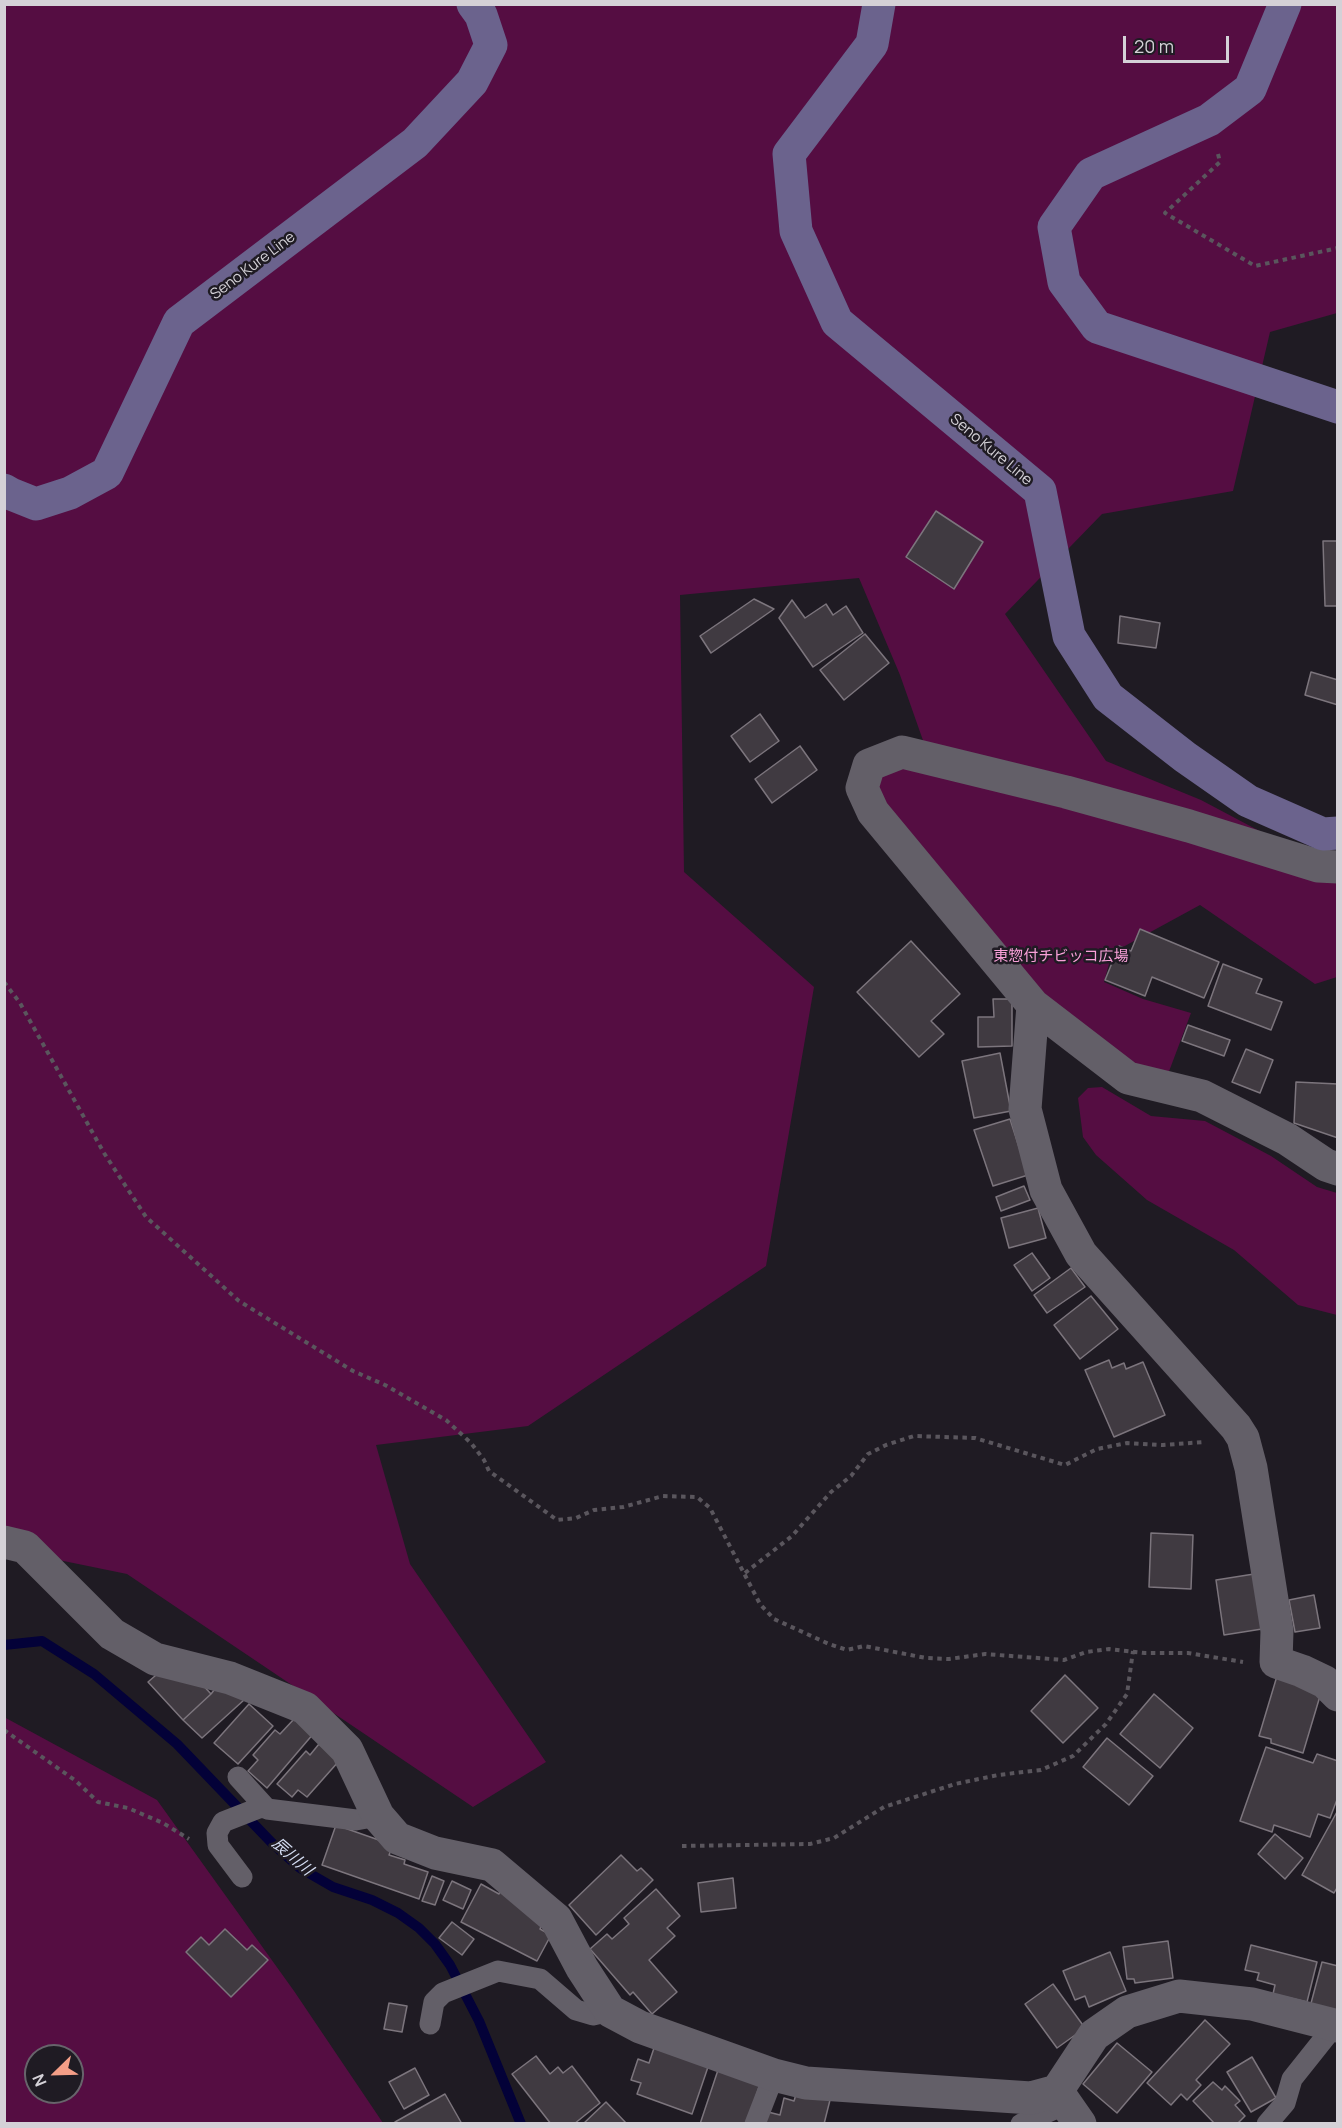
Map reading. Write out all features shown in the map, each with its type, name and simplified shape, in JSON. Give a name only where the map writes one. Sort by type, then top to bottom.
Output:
[{"type":"main road","name":"Seno Kure Line","points":[[4,490],[36,504],[70,493],[107,473],[179,322],[415,142],[472,82],[490,45],[481,15],[473,4]]},
{"type":"main road","name":"Seno Kure Line","points":[[879,4],[872,44],[789,154],[796,231],[837,322],[1040,491],[1069,636],[1108,697],[1185,757],[1248,801],[1323,834],[1338,833]]},
{"type":"main road","points":[[1286,4],[1250,89],[1209,120],[1091,174],[1054,227],[1064,282],[1097,327],[1338,407]]},
{"type":"street","points":[[1338,867],[1318,866],[1189,826],[1077,795],[902,752],[869,765],[862,788],[873,812],[1034,1005],[1128,1078],[1202,1096],[1287,1139],[1326,1165],[1338,1169]]},
{"type":"street","points":[[1034,1005],[1025,1109],[1046,1190],[1081,1254],[1236,1427],[1243,1438],[1251,1468],[1277,1631],[1276,1662],[1325,1682],[1338,1695]]},
{"type":"street","points":[[4,1542],[25,1547],[112,1634],[155,1659],[230,1678],[305,1708],[347,1750],[378,1816],[397,1838],[435,1853],[492,1865],[556,1919],[582,1968],[610,2011],[639,2027],[774,2075],[806,2083],[1030,2098],[1067,2106],[1094,2035],[1127,2012],[1179,1996],[1252,2004],[1336,2026]]},
{"type":"lane","points":[[238,1777],[267,1809],[356,1820],[378,1816]]},
{"type":"lane","points":[[242,1877],[218,1845],[217,1833],[223,1822],[264,1806]]},
{"type":"lane","points":[[430,2024],[434,2002],[443,1993],[498,1971],[540,1979],[576,2010],[593,2015],[610,2011]]},
{"type":"lane","points":[[1268,2124],[1285,2103],[1293,2079],[1336,2026]]},
{"type":"lane","points":[[755,2124],[774,2075]]},
{"type":"lane","points":[[1021,2124],[1067,2106]]},
{"type":"path","points":[[1209,120],[1220,162],[1165,213],[1255,266],[1338,248]]},
{"type":"path","points":[[4,982],[20,1003],[104,1153],[146,1217],[239,1301],[353,1371],[385,1385],[446,1419],[471,1443],[489,1471],[556,1520],[576,1518],[594,1510],[623,1507],[663,1496],[697,1497],[711,1508],[760,1604],[774,1619],[847,1650],[864,1646],[880,1647],[926,1658],[949,1659],[985,1654],[1064,1660],[1086,1652],[1108,1649],[1188,1653],[1255,1664],[1276,1662]]},
{"type":"path","points":[[745,1573],[792,1536],[831,1492],[851,1476],[868,1454],[886,1445],[914,1436],[975,1438],[1065,1465],[1097,1449],[1127,1443],[1163,1445],[1243,1438]]},
{"type":"path","points":[[682,1846],[810,1844],[834,1838],[884,1807],[955,1784],[998,1775],[1041,1770],[1072,1756],[1106,1724],[1128,1694],[1133,1651]]},
{"type":"path","points":[[4,1730],[76,1781],[98,1802],[128,1808],[163,1823],[201,1846],[218,1845]]},
{"type":"green space","name":"東惣付チビッコ広場","points":[[4,5],[1337,5],[1337,313],[1270,332],[1233,491],[1102,514],[1005,614],[1106,761],[1201,800],[1337,872],[1337,977],[1315,984],[1200,905],[1112,953],[1104,982],[1143,999],[1191,1013],[1165,1082],[1072,1029],[878,811],[876,768],[932,766],[900,675],[859,578],[680,595],[684,872],[814,987],[766,1266],[528,1426],[376,1445],[410,1564],[546,1762],[473,1807],[127,1574],[5,1549]]},
{"type":"green space","points":[[1102,1087],[1151,1116],[1205,1121],[1271,1156],[1317,1187],[1337,1193],[1337,1315],[1298,1305],[1234,1250],[1147,1200],[1096,1155],[1083,1137],[1078,1098],[1088,1088]]},
{"type":"green space","points":[[4,1717],[157,1800],[294,1991],[383,2123],[5,2123]]},
{"type":"building","points":[[936,511],[983,542],[954,589],[906,557]]},
{"type":"building","points":[[1323,541],[1338,541],[1338,606],[1325,606]]},
{"type":"building","points":[[754,599],[774,609],[711,653],[700,636]]},
{"type":"building","points":[[792,600],[805,618],[826,604],[833,615],[846,606],[863,633],[813,667],[779,618]]},
{"type":"building","points":[[1120,616],[1160,623],[1156,648],[1118,643]]},
{"type":"building","points":[[865,634],[889,663],[844,700],[820,670]]},
{"type":"building","points":[[1311,672],[1338,680],[1338,705],[1305,695]]},
{"type":"building","points":[[760,714],[779,741],[750,762],[731,736]]},
{"type":"building","points":[[800,746],[817,770],[772,803],[755,779]]},
{"type":"building","points":[[1140,929],[1219,962],[1204,998],[1152,977],[1145,996],[1105,980],[1119,946],[1131,951]]},
{"type":"building","points":[[911,941],[960,994],[931,1021],[944,1034],[919,1057],[857,992]]},
{"type":"building","points":[[1223,964],[1262,979],[1256,993],[1282,1002],[1271,1030],[1208,1006]]},
{"type":"building","points":[[993,999],[1012,999],[1012,1046],[978,1047],[978,1017],[994,1017]]},
{"type":"building","points":[[1188,1025],[1230,1040],[1224,1056],[1182,1041]]},
{"type":"building","points":[[1246,1049],[1273,1060],[1260,1093],[1232,1082]]},
{"type":"building","points":[[1000,1053],[1011,1111],[974,1118],[962,1061]]},
{"type":"building","points":[[1296,1082],[1338,1084],[1338,1138],[1294,1123]]},
{"type":"building","points":[[1010,1119],[1028,1175],[993,1186],[974,1130]]},
{"type":"building","points":[[1024,1186],[1030,1200],[1001,1211],[996,1197]]},
{"type":"building","points":[[1038,1208],[1046,1238],[1009,1248],[1001,1218]]},
{"type":"building","points":[[1032,1253],[1050,1278],[1032,1291],[1014,1265]]},
{"type":"building","points":[[1071,1268],[1085,1287],[1047,1313],[1034,1295]]},
{"type":"building","points":[[1091,1296],[1118,1329],[1080,1359],[1054,1325]]},
{"type":"building","points":[[1109,1360],[1112,1368],[1124,1363],[1126,1369],[1143,1362],[1165,1415],[1114,1437],[1085,1370]]},
{"type":"building","points":[[1151,1533],[1193,1535],[1191,1589],[1149,1587]]},
{"type":"building","points":[[1254,1574],[1262,1629],[1224,1635],[1216,1580]]},
{"type":"building","points":[[1314,1595],[1320,1628],[1295,1632],[1289,1600]]},
{"type":"building","points":[[177,1657],[211,1694],[183,1720],[148,1682]]},
{"type":"building","points":[[1065,1675],[1098,1708],[1063,1743],[1031,1711]]},
{"type":"building","points":[[1277,1676],[1323,1686],[1303,1753],[1271,1743],[1271,1739],[1259,1736]]},
{"type":"building","points":[[218,1685],[244,1700],[202,1738],[183,1720]]},
{"type":"building","points":[[1154,1694],[1193,1728],[1160,1768],[1120,1734]]},
{"type":"building","points":[[249,1704],[273,1726],[238,1764],[214,1743]]},
{"type":"building","points":[[295,1718],[314,1733],[267,1788],[248,1771],[258,1760],[253,1755],[275,1730],[280,1734]]},
{"type":"building","points":[[1107,1738],[1153,1776],[1129,1805],[1083,1767]]},
{"type":"building","points":[[319,1744],[339,1761],[307,1797],[298,1790],[292,1797],[277,1784],[306,1751],[310,1755]]},
{"type":"building","points":[[1266,1747],[1313,1763],[1317,1754],[1338,1761],[1338,1797],[1330,1818],[1318,1814],[1310,1837],[1274,1825],[1272,1832],[1240,1821]]},
{"type":"building","points":[[1338,1810],[1338,1886],[1334,1893],[1302,1875]]},
{"type":"building","points":[[336,1825],[393,1845],[389,1855],[405,1860],[404,1864],[428,1872],[419,1899],[322,1865]]},
{"type":"building","points":[[1275,1834],[1303,1858],[1285,1879],[1258,1854]]},
{"type":"building","points":[[621,1855],[637,1871],[641,1868],[653,1880],[596,1935],[569,1905]]},
{"type":"building","points":[[432,1876],[444,1881],[435,1905],[422,1901]]},
{"type":"building","points":[[733,1878],[736,1908],[701,1912],[698,1883]]},
{"type":"building","points":[[452,1881],[471,1890],[463,1909],[443,1900]]},
{"type":"building","points":[[481,1884],[499,1894],[501,1889],[542,1924],[540,1929],[551,1935],[537,1961],[461,1922]]},
{"type":"building","points":[[656,1889],[680,1916],[667,1928],[675,1936],[649,1960],[677,1992],[652,2014],[633,1992],[630,1995],[590,1949],[607,1934],[612,1939],[629,1924],[624,1918]]},
{"type":"building","points":[[452,1922],[474,1939],[462,1955],[439,1938]]},
{"type":"building","points":[[225,1929],[247,1950],[252,1945],[268,1960],[231,1997],[186,1952],[201,1937],[209,1945]]},
{"type":"building","points":[[1168,1941],[1173,1978],[1135,1983],[1134,1979],[1127,1979],[1123,1947]]},
{"type":"building","points":[[1251,1945],[1317,1962],[1307,2002],[1273,1994],[1275,1985],[1257,1980],[1259,1973],[1245,1970]]},
{"type":"building","points":[[1110,1952],[1126,1991],[1089,2007],[1085,1996],[1075,2000],[1063,1971]]},
{"type":"building","points":[[1322,1962],[1338,1966],[1338,2014],[1310,2007]]},
{"type":"building","points":[[1053,1984],[1085,2028],[1057,2048],[1025,2004]]},
{"type":"building","points":[[389,2003],[407,2006],[402,2032],[384,2029]]},
{"type":"building","points":[[1205,2020],[1230,2044],[1196,2080],[1201,2085],[1187,2100],[1181,2094],[1171,2105],[1147,2083]]},
{"type":"building","points":[[1117,2043],[1152,2072],[1117,2113],[1083,2084]]},
{"type":"building","points":[[654,2048],[708,2067],[692,2114],[637,2094],[641,2083],[631,2080],[638,2059],[649,2063]]},
{"type":"building","points":[[536,2056],[550,2074],[558,2067],[563,2073],[572,2066],[600,2103],[574,2124],[551,2124],[512,2074]]},
{"type":"building","points":[[1252,2057],[1276,2098],[1251,2112],[1227,2072]]},
{"type":"building","points":[[415,2068],[429,2095],[404,2109],[389,2082]]},
{"type":"building","points":[[718,2070],[760,2084],[747,2124],[700,2124]]},
{"type":"building","points":[[1213,2082],[1222,2090],[1225,2086],[1240,2101],[1235,2105],[1245,2116],[1237,2124],[1215,2124],[1193,2101]]},
{"type":"building","points":[[797,2091],[830,2100],[824,2124],[765,2124],[768,2112],[780,2115],[784,2098],[794,2101]]},
{"type":"building","points":[[445,2094],[462,2124],[396,2124],[395,2122]]},
{"type":"building","points":[[606,2102],[627,2124],[583,2124]]},
{"type":"waterway","name":"辰川川","points":[[4,1645],[42,1641],[94,1674],[177,1744],[271,1842],[300,1868],[333,1887],[372,1900],[398,1913],[419,1928],[435,1944],[450,1965],[479,2021],[521,2124]]}]
